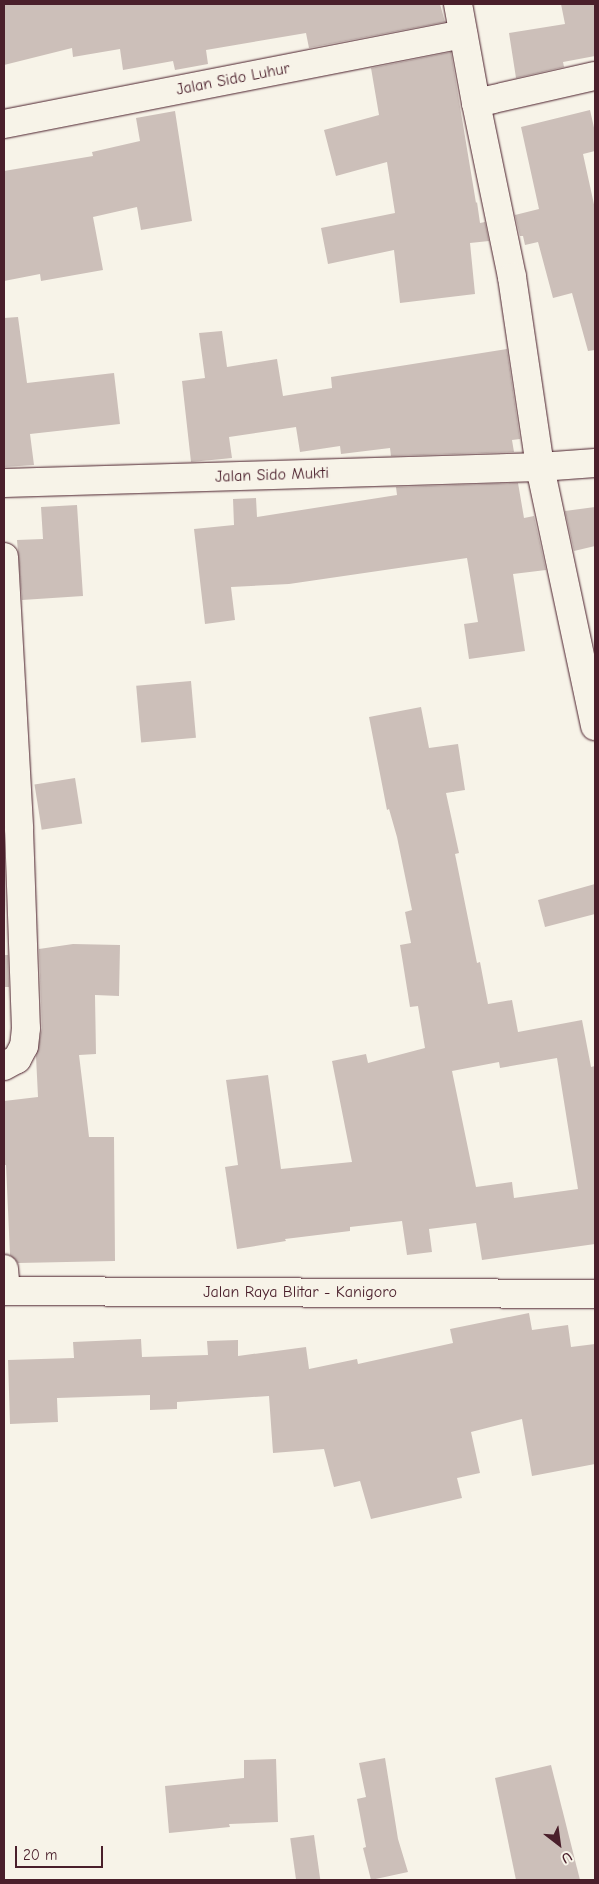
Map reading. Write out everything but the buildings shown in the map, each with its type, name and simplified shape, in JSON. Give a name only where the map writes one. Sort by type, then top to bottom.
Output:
[{"type":"street","points":[[458,4],[476,103],[512,277],[540,467],[595,726]]},
{"type":"street","name":"Jalan Sido Luhur","points":[[4,124],[463,34]]},
{"type":"street","points":[[476,103],[595,76]]},
{"type":"street","name":"Jalan Sido Mukti","points":[[4,483],[540,467],[595,463]]},
{"type":"street","points":[[4,556],[19,829],[26,1028],[24,1046],[17,1059],[4,1066]]},
{"type":"street","name":"Jalan Raya Blitar - Kanigoro","points":[[4,1284],[595,1294]]}]
